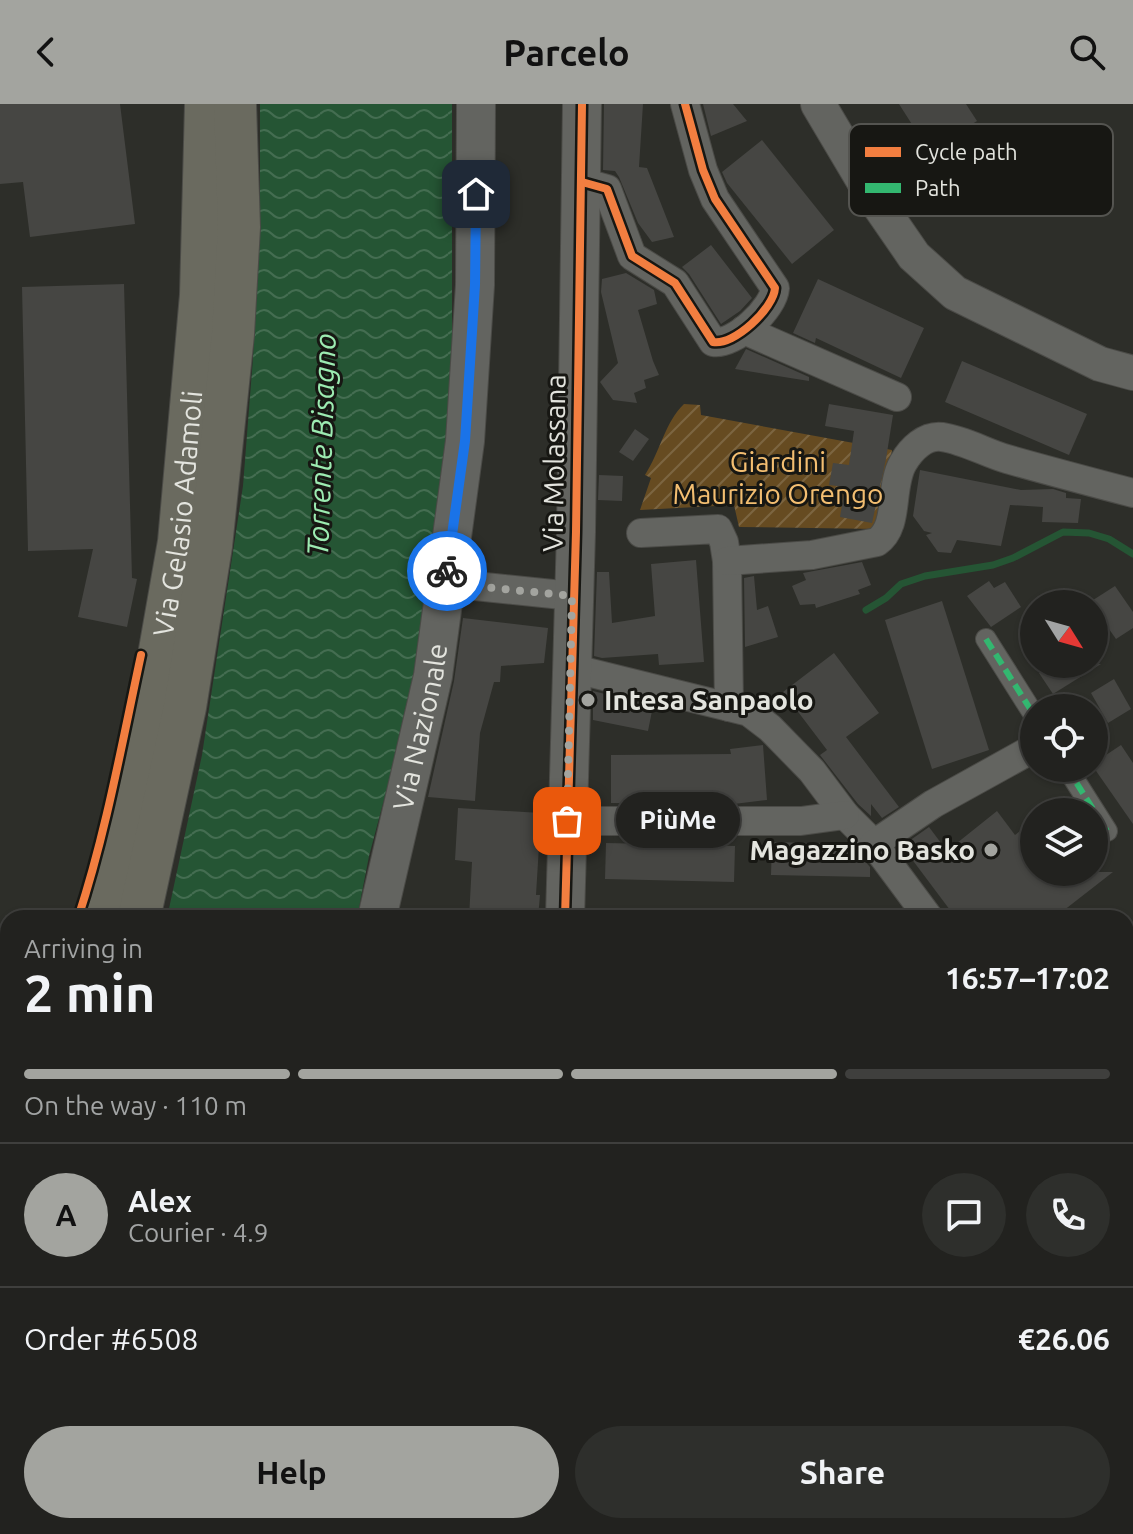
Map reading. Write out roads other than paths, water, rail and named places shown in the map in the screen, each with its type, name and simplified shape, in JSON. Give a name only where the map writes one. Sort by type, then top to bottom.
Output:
[{"type":"main road","name":"Via Gelasio Adamoli","points":[[105,910],[149,713],[179,542],[201,295],[206,104]]},
{"type":"main road","name":"Via Gelasio Adamoli","points":[[141,910],[185,707],[211,546],[234,319],[239,227],[235,104]]},
{"type":"main road","name":"Via Nazionale","points":[[379,906],[433,676],[465,441],[475,285],[476,104]]},
{"type":"main road","name":"Via Molassana","points":[[565,910],[582,104]]},
{"type":"street","points":[[582,182],[607,189],[632,256],[675,283],[713,342],[727,342],[744,330],[770,303],[775,288],[715,199],[703,170],[685,104]]},
{"type":"street","points":[[818,104],[849,156]]},
{"type":"street","points":[[886,216],[914,256],[955,293],[1100,364],[1133,373]]},
{"type":"street","points":[[744,330],[897,397]]},
{"type":"street","points":[[727,561],[812,555],[877,542],[886,536],[891,526],[892,504],[901,465],[918,444],[929,439],[941,437],[1133,493]]},
{"type":"street","points":[[641,533],[718,529],[727,561],[729,707]]},
{"type":"street","points":[[446,583],[572,596]]},
{"type":"street","points":[[986,639],[1021,694]]},
{"type":"street","points":[[571,668],[749,712],[770,728],[812,771],[845,815],[874,844],[923,910]]},
{"type":"street","points":[[874,844],[933,804],[1020,756]]},
{"type":"street","points":[[567,821],[801,821],[845,815]]},
{"type":"water","name":"Torrente Bisagno","points":[[260,104],[452,104],[452,358],[447,453],[414,687],[369,856],[359,910],[169,910],[202,755],[243,486],[260,202]]},
{"type":"waterway","points":[[866,610],[901,584],[925,576],[993,565],[1063,532],[1089,533],[1109,539],[1133,554]]},
{"type":"place","name":"Intesa Sanpaolo","points":[[588,700]]},
{"type":"place","name":"PiùMe","points":[[567,821]]},
{"type":"place","name":"Magazzino Basko","points":[[991,850]]},
{"type":"park label","name":"Giardini Maurizio Orengo","points":[[778,478]]}]
